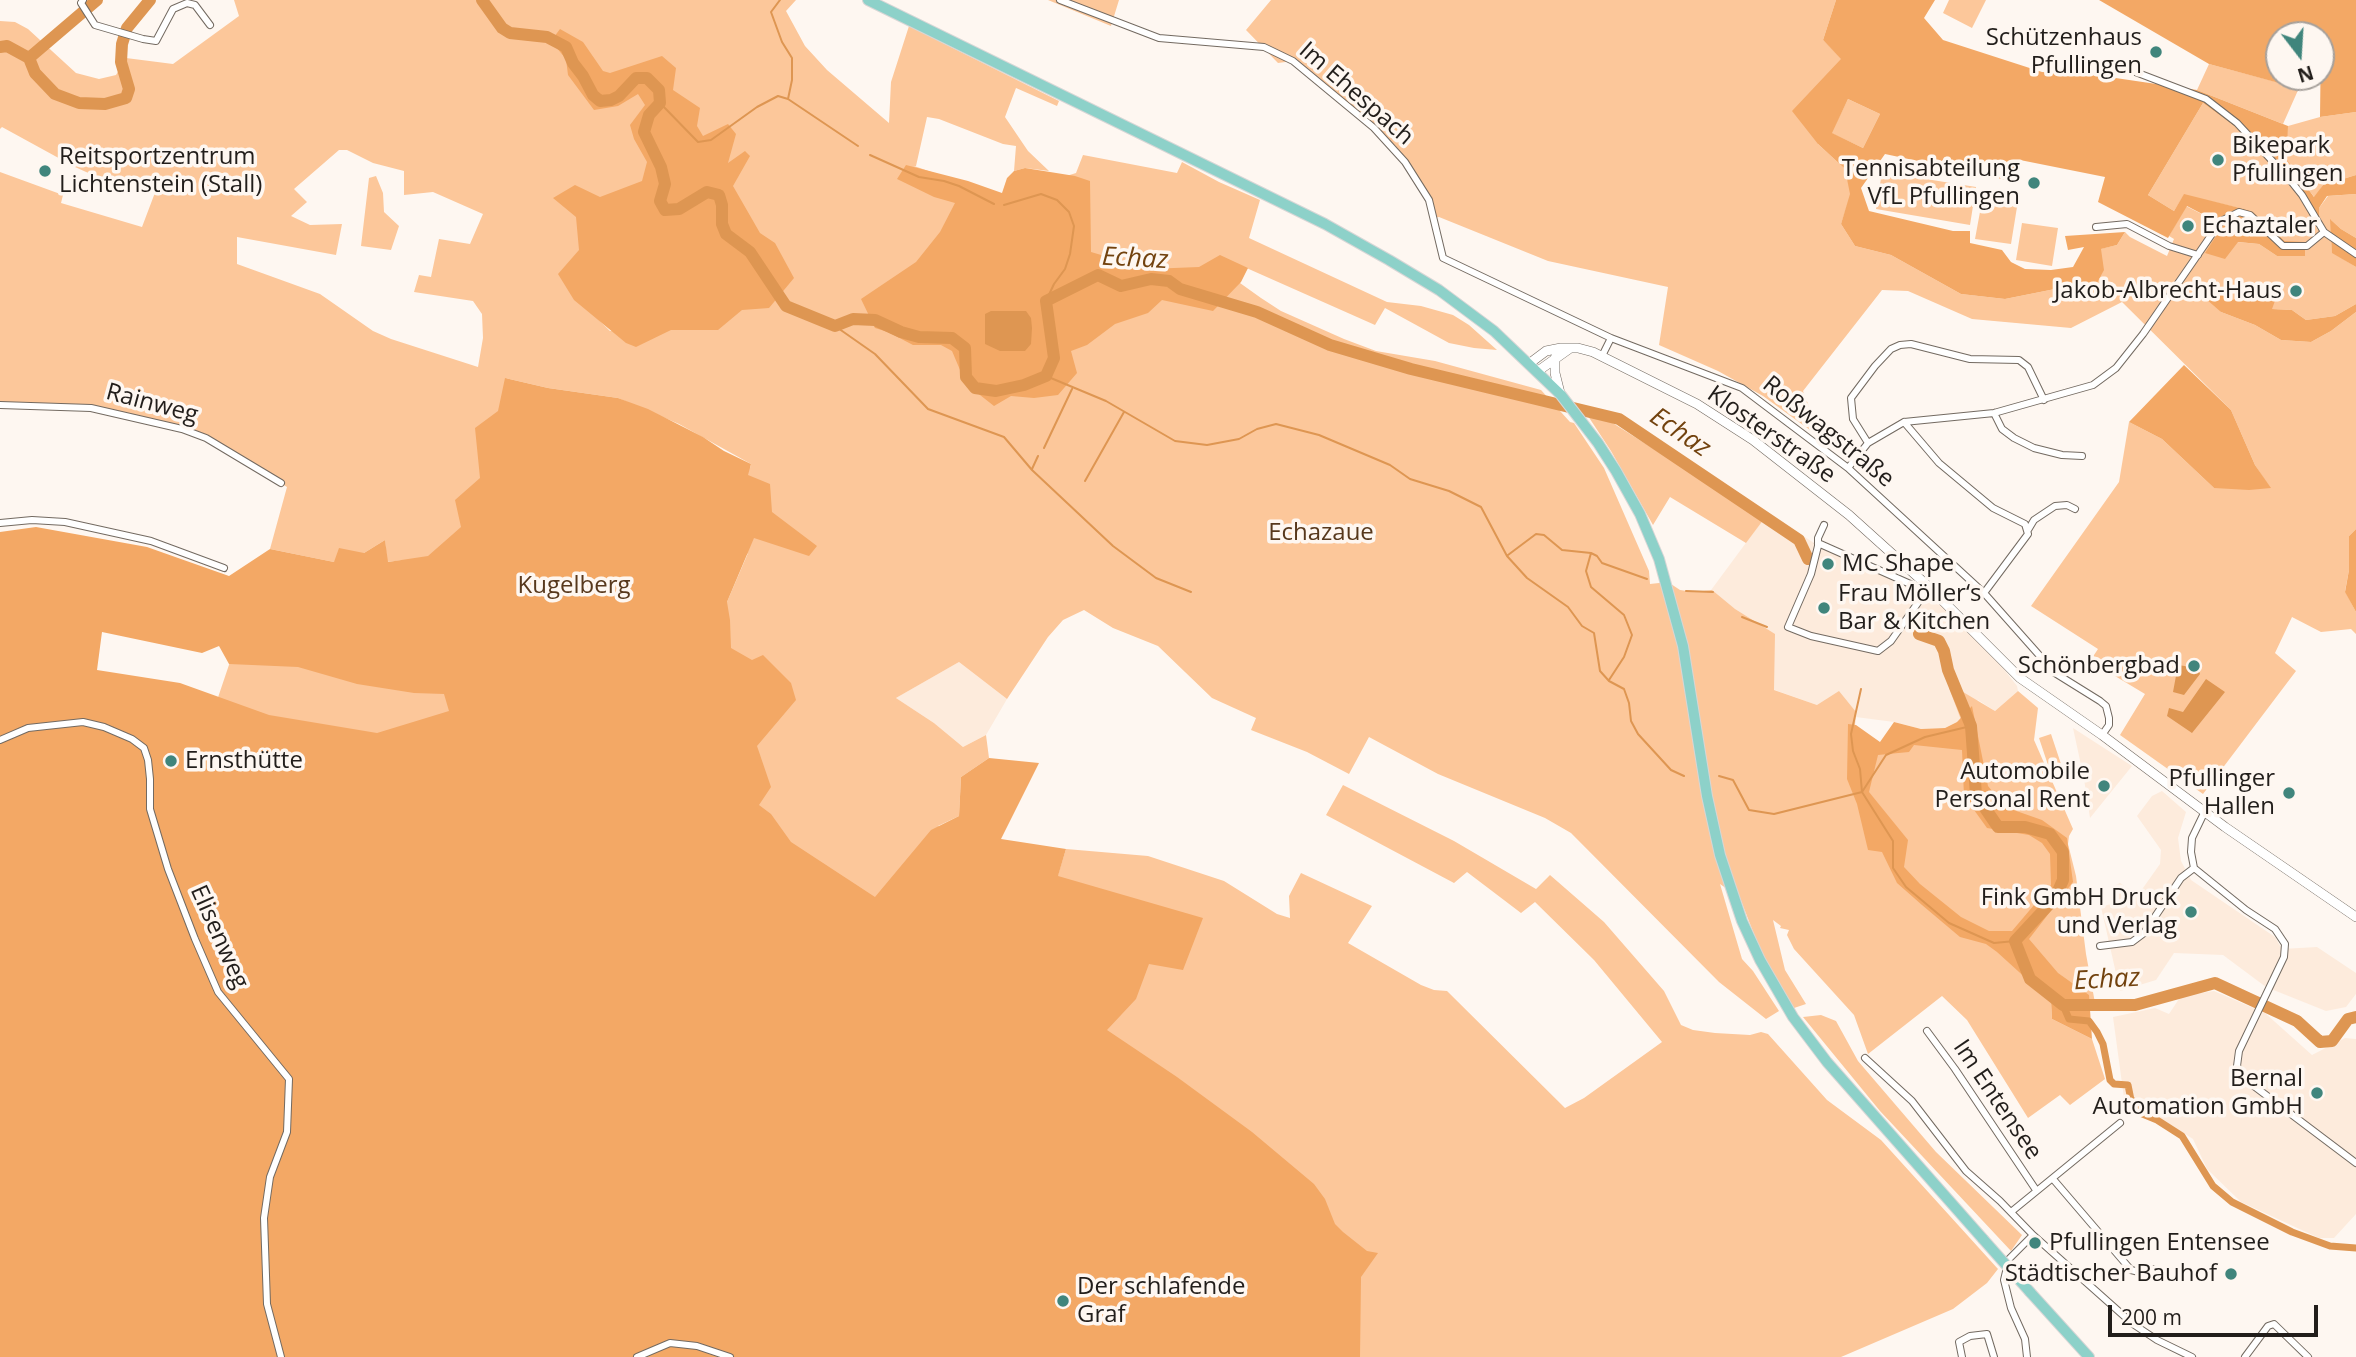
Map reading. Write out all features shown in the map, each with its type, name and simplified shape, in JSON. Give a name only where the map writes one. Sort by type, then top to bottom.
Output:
[{"type":"main road","points":[[868,0],[1325,224],[1439,290],[1494,331],[1563,398],[1598,443],[1636,506],[1664,574],[1683,646],[1717,843],[1733,899],[1760,960],[1804,1031],[1862,1103],[2089,1357]]},
{"type":"main road","points":[[1534,367],[1571,348]]},
{"type":"main road","name":"Klosterstraße","points":[[1534,367],[1553,349],[1585,349],[1602,355],[1697,404],[1753,440],[1849,514],[2020,678],[2356,917]]},
{"type":"main road","points":[[1555,358],[1555,373],[1563,398]]},
{"type":"street","name":"Im Ehespach","points":[[1060,0],[1159,37],[1264,47],[1293,61],[1374,128],[1405,162],[1429,200],[1443,258]]},
{"type":"street","points":[[85,7],[96,25],[156,41],[173,9],[187,3],[195,5],[210,25]]},
{"type":"street","points":[[2082,67],[2116,65],[2206,99],[2237,123],[2290,180],[2324,232],[2356,254]]},
{"type":"street","points":[[1848,468],[1868,443],[1904,422],[1994,413],[2093,385],[2116,368],[2143,334],[2221,221],[2239,212],[2250,215],[2283,246],[2307,246],[2324,232]]},
{"type":"street","points":[[2096,228],[2127,224],[2169,246],[2197,255]]},
{"type":"street","name":"Roßwagstraße","points":[[1443,258],[1611,338],[1742,388],[1848,468],[1984,593],[2055,673],[2106,706],[2109,725],[2102,735]]},
{"type":"street","points":[[1602,355],[1611,338]]},
{"type":"street","points":[[1868,443],[1853,418],[1851,398],[1875,366],[1891,349],[1900,345],[1911,344],[1970,359],[2024,362],[2044,400]]},
{"type":"street","name":"Rainweg","points":[[0,405],[91,408],[182,429],[206,438],[281,483]]},
{"type":"street","points":[[1994,413],[2002,429],[2034,448],[2062,455],[2082,456]]},
{"type":"street","points":[[1904,422],[1939,463],[1993,508],[2025,524],[2028,530]]},
{"type":"street","points":[[1984,593],[2028,534],[2034,520],[2055,506],[2067,505],[2075,509]]},
{"type":"street","points":[[0,523],[32,520],[65,522],[151,541],[224,568]]},
{"type":"street","name":"Klosterstraße","points":[[1824,525],[1818,538],[1809,577],[1788,627],[1811,636],[1878,651],[1891,641],[1928,589]]},
{"type":"street","points":[[1818,543],[1928,589]]},
{"type":"street","name":"Elisenweg","points":[[0,740],[28,728],[83,722],[104,727],[132,739],[144,748],[150,779],[150,809],[167,869],[218,992],[289,1079],[287,1132],[270,1177],[264,1218],[267,1304],[281,1357]]},
{"type":"street","points":[[2205,811],[2192,838],[2190,852],[2194,868],[2245,910],[2274,929],[2285,944],[2284,957],[2239,1051],[2237,1066],[2242,1077],[2356,1163]]},
{"type":"street","points":[[2100,946],[2132,942],[2144,933],[2181,878],[2194,868]]},
{"type":"street","name":"Im Entensee","points":[[1927,1031],[2036,1190]]},
{"type":"street","points":[[1865,1058],[1912,1101],[1966,1171],[2033,1235],[2133,1324],[2157,1340],[2192,1357]]},
{"type":"street","points":[[2011,1212],[2120,1123]]},
{"type":"street","name":"Im Entensee","points":[[2053,1178],[2131,1270],[2139,1272],[2153,1269]]},
{"type":"street","points":[[2027,1357],[2025,1339],[2011,1308],[2004,1280],[2009,1259],[2033,1235]]},
{"type":"street","points":[[2245,1357],[2268,1326],[2274,1325],[2308,1357]]},
{"type":"street","points":[[1962,1357],[1959,1342],[1970,1336],[1987,1334],[1994,1357]]},
{"type":"street","points":[[637,1357],[670,1343],[697,1346],[730,1357]]},
{"type":"shaded area","points":[[991,311],[1026,311],[1031,318],[1032,328],[1031,344],[1025,351],[1000,351],[985,344],[985,314]]},
{"type":"shaded area","points":[[1768,513],[1814,543],[1929,592],[2003,668],[2018,691],[1995,711],[1978,700],[1957,722],[1945,728],[1921,729],[1894,722],[1848,716],[1755,683],[1700,605]]},
{"type":"shaded area","points":[[959,662],[1007,699],[986,735],[963,747],[934,723],[896,698]]},
{"type":"shaded area","points":[[2178,665],[2198,668],[2200,674],[2184,695],[2173,692]]},
{"type":"shaded area","points":[[2206,679],[2225,692],[2192,733],[2167,716],[2169,708],[2183,712]]},
{"type":"shaded area","points":[[2073,728],[2132,766],[2090,818],[2084,779]]},
{"type":"shaded area","points":[[2162,791],[2186,812],[2178,838],[2181,861],[2191,880],[2275,937],[2282,949],[2317,947],[2356,973],[2356,994],[2346,1007],[2326,1011],[2266,987],[2223,955],[2174,953],[2156,980],[2120,991],[2101,907],[2114,903],[2112,887],[2120,883],[2138,895],[2160,864],[2161,850],[2137,816],[2152,796]]},
{"type":"shaded area","points":[[2214,991],[2265,1013],[2312,1055],[2345,1038],[2356,1039],[2356,1214],[2334,1238],[2319,1238],[2241,1202],[2207,1169],[2193,1139],[2135,1107],[2124,1098],[2113,1017],[2155,1008],[2169,1014],[2181,996]]},
{"type":"green space","points":[[234,0],[796,0],[786,11],[805,46],[827,70],[889,123],[891,82],[909,26],[1059,101],[1057,106],[1016,88],[1005,117],[1028,151],[1049,171],[1025,168],[1014,171],[1016,146],[1003,144],[939,119],[927,117],[914,166],[1002,196],[1076,173],[1083,155],[1177,173],[1182,162],[1260,200],[1249,238],[1387,302],[1421,306],[1453,315],[1469,325],[1497,350],[1449,343],[1385,308],[1375,325],[1242,266],[1240,283],[1281,311],[1344,339],[1376,351],[1435,361],[1541,390],[1570,422],[1574,423],[1604,468],[1649,571],[1650,584],[1668,582],[1680,590],[1694,592],[1712,590],[1735,609],[1775,634],[1774,690],[1817,705],[1839,691],[1856,712],[1855,725],[1872,749],[1963,725],[1949,688],[1953,686],[1995,711],[2018,691],[2038,708],[2034,740],[2073,829],[2068,844],[2076,876],[2095,1003],[2061,984],[2051,1001],[2052,1019],[2092,1039],[2105,1079],[2070,1105],[2060,1095],[2028,1118],[1967,1020],[1942,996],[1868,1054],[1854,1015],[1794,949],[1787,935],[1789,930],[1780,928],[1773,920],[1785,970],[1806,1004],[1794,1008],[1764,960],[1740,898],[1720,884],[1742,959],[1779,1011],[1766,1019],[1719,982],[1571,833],[1545,818],[1438,774],[1369,737],[1349,774],[1307,752],[1251,730],[1256,718],[1212,698],[1158,646],[1113,628],[1084,610],[1063,620],[1048,637],[1007,699],[959,662],[896,698],[934,723],[963,747],[986,735],[989,758],[961,777],[959,816],[938,826],[1058,875],[1066,849],[1148,856],[1224,881],[1277,914],[1290,918],[1289,896],[1301,873],[1372,906],[1348,943],[1421,985],[1447,991],[1565,1108],[1584,1098],[1662,1042],[1594,960],[1535,902],[1521,913],[1467,872],[1454,883],[1326,815],[1343,785],[1454,841],[1536,889],[1550,875],[1604,922],[1664,991],[1681,1025],[1693,1030],[1715,1033],[1768,1034],[1827,1100],[1881,1140],[1998,1269],[1987,1283],[1953,1309],[1841,1357],[1360,1357],[1360,1335],[324,876],[203,742],[267,552],[338,576],[404,560],[387,562],[385,540],[364,553],[334,562],[270,549],[287,487],[206,438],[91,408],[0,405],[0,172],[63,195],[61,203],[142,227],[156,190],[95,176],[2,127],[0,129],[0,21],[15,22],[28,29],[76,73],[99,79],[116,75],[126,58],[173,64],[239,16]],"holes":[[[339,150],[347,150],[373,163],[404,171],[404,195],[433,192],[483,214],[470,244],[439,239],[431,277],[419,275],[414,292],[473,301],[482,314],[483,338],[478,367],[391,339],[373,331],[320,294],[237,264],[237,237],[336,255],[342,224],[310,225],[291,216],[307,202],[294,189]],[[595,316],[666,332],[610,331]],[[505,378],[548,388],[618,398],[679,424],[751,464],[750,468]],[[748,553],[727,602],[705,599]]]},
{"type":"green space","points":[[1048,0],[1119,0],[1111,26]]},
{"type":"green space","points":[[1271,0],[1836,0],[1823,40],[1842,59],[1818,144],[1845,169],[1851,194],[1841,224],[1855,246],[1891,255],[1961,294],[2005,299],[2060,288],[2092,292],[2100,249],[2117,245],[2125,232],[2167,256],[2174,239],[2169,236],[2186,206],[2223,225],[2206,253],[2237,242],[2259,244],[2277,256],[2285,241],[2252,211],[2184,195],[2174,211],[2148,195],[2203,103],[2234,126],[2300,195],[2318,230],[2319,208],[2328,196],[2356,194],[2356,238],[2331,220],[2332,252],[2356,267],[2356,304],[2335,316],[2306,320],[2292,310],[2271,309],[2259,294],[2230,300],[2207,285],[2221,312],[2255,325],[2281,340],[2311,342],[2356,312],[2356,529],[2349,536],[2349,570],[2345,591],[2356,612],[2356,634],[2351,629],[2321,632],[2292,617],[2275,653],[2296,671],[2203,794],[2120,735],[2145,694],[2090,661],[2098,649],[2031,606],[2119,482],[2129,422],[2162,439],[2214,488],[2270,488],[2255,465],[2231,410],[2122,302],[2071,328],[1972,319],[1908,291],[1882,290],[1803,391],[1821,438],[1763,396],[1718,371],[1659,345],[1668,287],[1548,261],[1439,217],[1433,218],[1418,181],[1374,128],[1293,61],[1278,63],[1246,30]]},
{"type":"green space","points":[[1836,0],[1935,0],[1924,18],[1943,40],[2042,72],[2102,76],[2197,90],[2288,126],[2287,160],[2314,197],[2323,185],[2356,175],[2356,194],[2327,196],[2319,208],[2319,231],[2299,195],[2234,126],[2203,103],[2148,195],[2174,211],[2184,194],[2252,211],[2285,241],[2305,242],[2305,256],[2277,256],[2259,244],[2238,242],[2225,259],[2205,253],[2223,225],[2187,206],[2168,238],[2098,202],[2105,177],[2020,160],[2016,182],[1885,154],[1861,188],[1869,211],[1953,231],[1970,231],[1970,243],[2002,250],[2011,262],[2025,269],[2073,267],[2084,247],[2068,250],[2065,236],[2125,232],[2117,245],[2101,249],[2104,270],[2092,292],[2060,288],[2005,299],[1961,294],[1891,255],[1855,246],[1841,224],[1850,194],[1845,169],[1818,144],[1792,111],[1841,59],[1823,40]],"holes":[[[1848,99],[1880,114],[1863,148],[1832,133]]]},
{"type":"green space","points":[[1949,0],[1986,0],[1972,28],[1943,13]]},
{"type":"green space","points":[[2099,0],[2356,0],[2356,112],[2320,117],[2320,91],[2335,91],[2335,21],[2265,21],[2265,79],[2209,64]]},
{"type":"green space","points":[[560,29],[583,42],[603,71],[610,73],[662,56],[676,68],[673,90],[700,108],[697,126],[703,136],[728,124],[736,134],[728,163],[745,151],[750,156],[733,186],[760,233],[775,243],[794,278],[769,308],[742,310],[718,330],[671,330],[636,347],[626,343],[574,300],[558,274],[579,250],[576,217],[553,198],[575,185],[600,197],[642,181],[647,162],[634,139],[630,125],[645,105],[638,94],[618,106],[594,110],[568,75],[566,59],[551,41]]},
{"type":"green space","points":[[2209,64],[2265,79],[2265,91],[2298,91],[2283,124],[2197,90]]},
{"type":"green space","points":[[1848,99],[1880,114],[1863,148],[1831,133]]},
{"type":"green space","points":[[2356,112],[2356,175],[2323,185],[2315,198],[2286,160],[2288,126],[2320,117]]},
{"type":"green space","points":[[906,165],[1002,193],[1007,178],[1014,171],[1025,168],[1075,176],[1090,181],[1091,252],[1149,269],[1199,267],[1220,255],[1248,268],[1241,282],[1213,311],[1162,300],[1148,313],[1115,324],[1087,345],[1071,351],[1077,373],[1058,395],[1034,398],[1011,396],[994,406],[966,384],[952,351],[941,345],[913,345],[875,328],[861,299],[916,262],[940,232],[955,203],[934,197],[897,179]]},
{"type":"green space","points":[[1882,172],[1976,187],[1970,225],[1876,209]]},
{"type":"green space","points":[[376,176],[383,193],[384,212],[399,226],[391,250],[361,246],[369,178]]},
{"type":"green space","points":[[1982,201],[2017,207],[2011,244],[1975,239]]},
{"type":"green space","points":[[2330,219],[2356,238],[2356,267],[2332,253]]},
{"type":"green space","points":[[2022,223],[2058,228],[2052,266],[2016,260]]},
{"type":"green space","points":[[2207,285],[2230,300],[2259,294],[2276,298],[2272,309],[2292,310],[2306,320],[2335,316],[2356,304],[2356,312],[2311,342],[2281,340],[2255,325],[2221,312],[2198,292]]},
{"type":"green space","points":[[2184,365],[2231,410],[2255,465],[2271,488],[2214,488],[2162,439],[2129,422]]},
{"type":"green space","name":"Kugelberg","points":[[505,378],[548,388],[618,398],[648,409],[751,464],[748,475],[770,484],[772,512],[817,546],[809,556],[754,538],[727,602],[731,648],[752,660],[763,655],[791,683],[796,700],[757,746],[771,787],[759,805],[771,814],[791,842],[875,897],[931,830],[959,816],[961,777],[989,758],[1039,763],[1001,839],[1066,849],[1058,876],[1203,918],[1183,970],[1149,964],[1136,999],[1107,1030],[1252,1132],[1314,1184],[1325,1199],[1335,1224],[1343,1232],[1367,1251],[1378,1253],[1361,1277],[1360,1357],[0,1357],[0,532],[36,527],[147,547],[229,576],[270,549],[334,562],[339,548],[364,553],[385,540],[388,562],[428,556],[461,527],[455,500],[480,478],[475,428],[498,411]],"holes":[[[102,632],[202,653],[219,646],[229,664],[298,667],[357,684],[414,693],[444,694],[449,711],[377,733],[269,715],[180,683],[97,670]]]},
{"type":"green space","points":[[1588,416],[1608,420],[1764,519],[1746,543],[1670,497],[1653,525]]},
{"type":"green space","points":[[2356,529],[2356,612],[2345,592],[2349,570],[2349,536]]},
{"type":"green space","points":[[1972,706],[1988,786],[2005,807],[2042,820],[2067,838],[2073,882],[2029,939],[2058,973],[2089,995],[2092,1039],[2052,1019],[2051,1001],[1986,944],[1960,937],[1897,883],[1882,852],[1868,850],[1857,804],[1847,779],[1848,724],[1856,725],[1880,742],[1894,722],[1921,729],[1945,728],[1957,722]],"holes":[[[1914,745],[1962,750],[1964,796],[1987,828],[2029,835],[2042,843],[2050,854],[2051,885],[2012,931],[1989,931],[1961,917],[1920,884],[1904,867],[1908,840],[1869,792],[1878,755],[1909,752]]]},
{"type":"green space","points":[[2051,734],[2062,767],[2050,771],[2039,738]]},
{"type":"green space","points":[[1821,1015],[1836,1021],[1858,1061],[1936,1152],[2022,1235],[2011,1251],[1880,1111],[1803,1017]]},
{"type":"waterway","name":"Echaz","points":[[29,58],[97,0]]},
{"type":"waterway","name":"Echaz","points":[[0,47],[7,46],[29,58],[35,73],[55,94],[79,103],[105,104],[126,98],[129,89],[121,62],[122,44],[127,28],[150,0]]},
{"type":"waterway","name":"Echaz","points":[[482,0],[502,28],[510,33],[547,37],[566,47],[593,95],[600,101],[619,96],[636,78],[647,78],[659,90],[660,103],[649,115],[644,132],[661,167],[665,184],[660,201],[665,210],[679,209],[707,192],[719,195],[722,224],[726,234],[750,252],[786,306],[835,326],[853,319],[875,320],[919,337],[952,338],[965,348],[966,377],[975,388],[996,391],[1024,385],[1046,376],[1054,358],[1046,301],[1098,275],[1121,286],[1151,279],[1169,281],[1180,289],[1257,312],[1330,345],[1411,369],[1619,419],[1799,540],[1808,559]]},
{"type":"waterway","points":[[780,0],[771,12],[782,42],[792,58],[792,80],[788,99]]},
{"type":"waterway","points":[[660,103],[698,142],[711,140],[757,107],[778,96],[788,99],[858,146]]},
{"type":"waterway","points":[[870,155],[919,177],[959,186],[994,204]]},
{"type":"waterway","points":[[1004,205],[1041,194],[1057,200],[1069,212],[1074,226],[1070,254],[1065,269],[1046,301]]},
{"type":"waterway","points":[[835,326],[875,354],[928,409],[1004,437],[1032,470],[1113,546],[1156,578],[1191,592]]},
{"type":"waterway","points":[[1046,376],[1106,401],[1175,441],[1207,445],[1239,439],[1257,429],[1276,424],[1319,435],[1390,465],[1410,479],[1449,491],[1481,507],[1507,556],[1527,578],[1568,607],[1582,626],[1594,633],[1600,671],[1609,681],[1624,689],[1631,721],[1638,734],[1671,770],[1684,776]]},
{"type":"waterway","points":[[1044,448],[1072,389]]},
{"type":"waterway","points":[[1085,481],[1124,412]]},
{"type":"waterway","points":[[1032,469],[1038,456]]},
{"type":"waterway","points":[[1508,555],[1536,534],[1544,535],[1562,550],[1591,553],[1602,563],[1647,579]]},
{"type":"waterway","points":[[1591,553],[1586,571],[1591,587],[1624,615],[1632,635],[1624,657],[1609,680]]},
{"type":"waterway","points":[[1686,591],[1713,592]]},
{"type":"waterway","points":[[1742,617],[1767,627]]},
{"type":"waterway","name":"Echaz","points":[[1919,634],[1939,641],[1971,726],[1976,795],[1998,827],[2025,827],[2050,834],[2063,852],[2063,880],[2055,898],[2015,941],[2030,979],[2063,1005],[2135,1005],[2215,983],[2297,1021],[2320,1042],[2332,1041],[2348,1019],[2356,1017]]},
{"type":"waterway","points":[[1719,776],[1733,780],[1749,810],[1774,814],[1862,792],[1860,769],[1853,751],[1851,734],[1861,689]]},
{"type":"waterway","points":[[1971,726],[1925,737],[1886,755],[1862,792],[1893,841],[1893,868],[1906,887],[1949,923],[1994,943],[2015,941]]},
{"type":"waterway","points":[[2063,1005],[2069,1019],[2089,1021],[2097,1032],[2103,1044],[2110,1080],[2114,1084],[2128,1085],[2131,1100],[2136,1102],[2135,1111],[2157,1120],[2182,1136],[2213,1186],[2232,1202],[2292,1232],[2330,1246],[2356,1248]]},
{"type":"place","name":"Schützenhaus Pfullingen","points":[[2156,52]]},
{"type":"place","name":"Bikepark Pfullingen","points":[[2218,160]]},
{"type":"place","name":"Reitsportzentrum Lichtenstein (Stall)","points":[[45,171]]},
{"type":"place","name":"Tennisabteilung VfL Pfullingen","points":[[2034,183]]},
{"type":"place","name":"Echaztaler","points":[[2188,226]]},
{"type":"place","name":"Jakob-Albrecht-Haus","points":[[2296,291]]},
{"type":"place","name":"MC Shape","points":[[1828,564]]},
{"type":"place","name":"Frau Möller‘s Bar & Kitchen","points":[[1824,608]]},
{"type":"place","name":"Schönbergbad","points":[[2194,666]]},
{"type":"place","name":"Ernsthütte","points":[[171,761]]},
{"type":"place","name":"Automobile Personal Rent","points":[[2104,786]]},
{"type":"place","name":"Pfullinger Hallen","points":[[2289,793]]},
{"type":"place","name":"Fink GmbH Druck und Verlag","points":[[2191,912]]},
{"type":"place","name":"Bernal Automation GmbH","points":[[2317,1093]]},
{"type":"place","name":"Pfullingen Entensee","points":[[2035,1243]]},
{"type":"place","name":"Städtischer Bauhof","points":[[2231,1274]]},
{"type":"place","name":"Der schlafende Graf","points":[[1063,1301]]},
{"type":"park label","name":"Echazaue","points":[[1321,533]]}]
